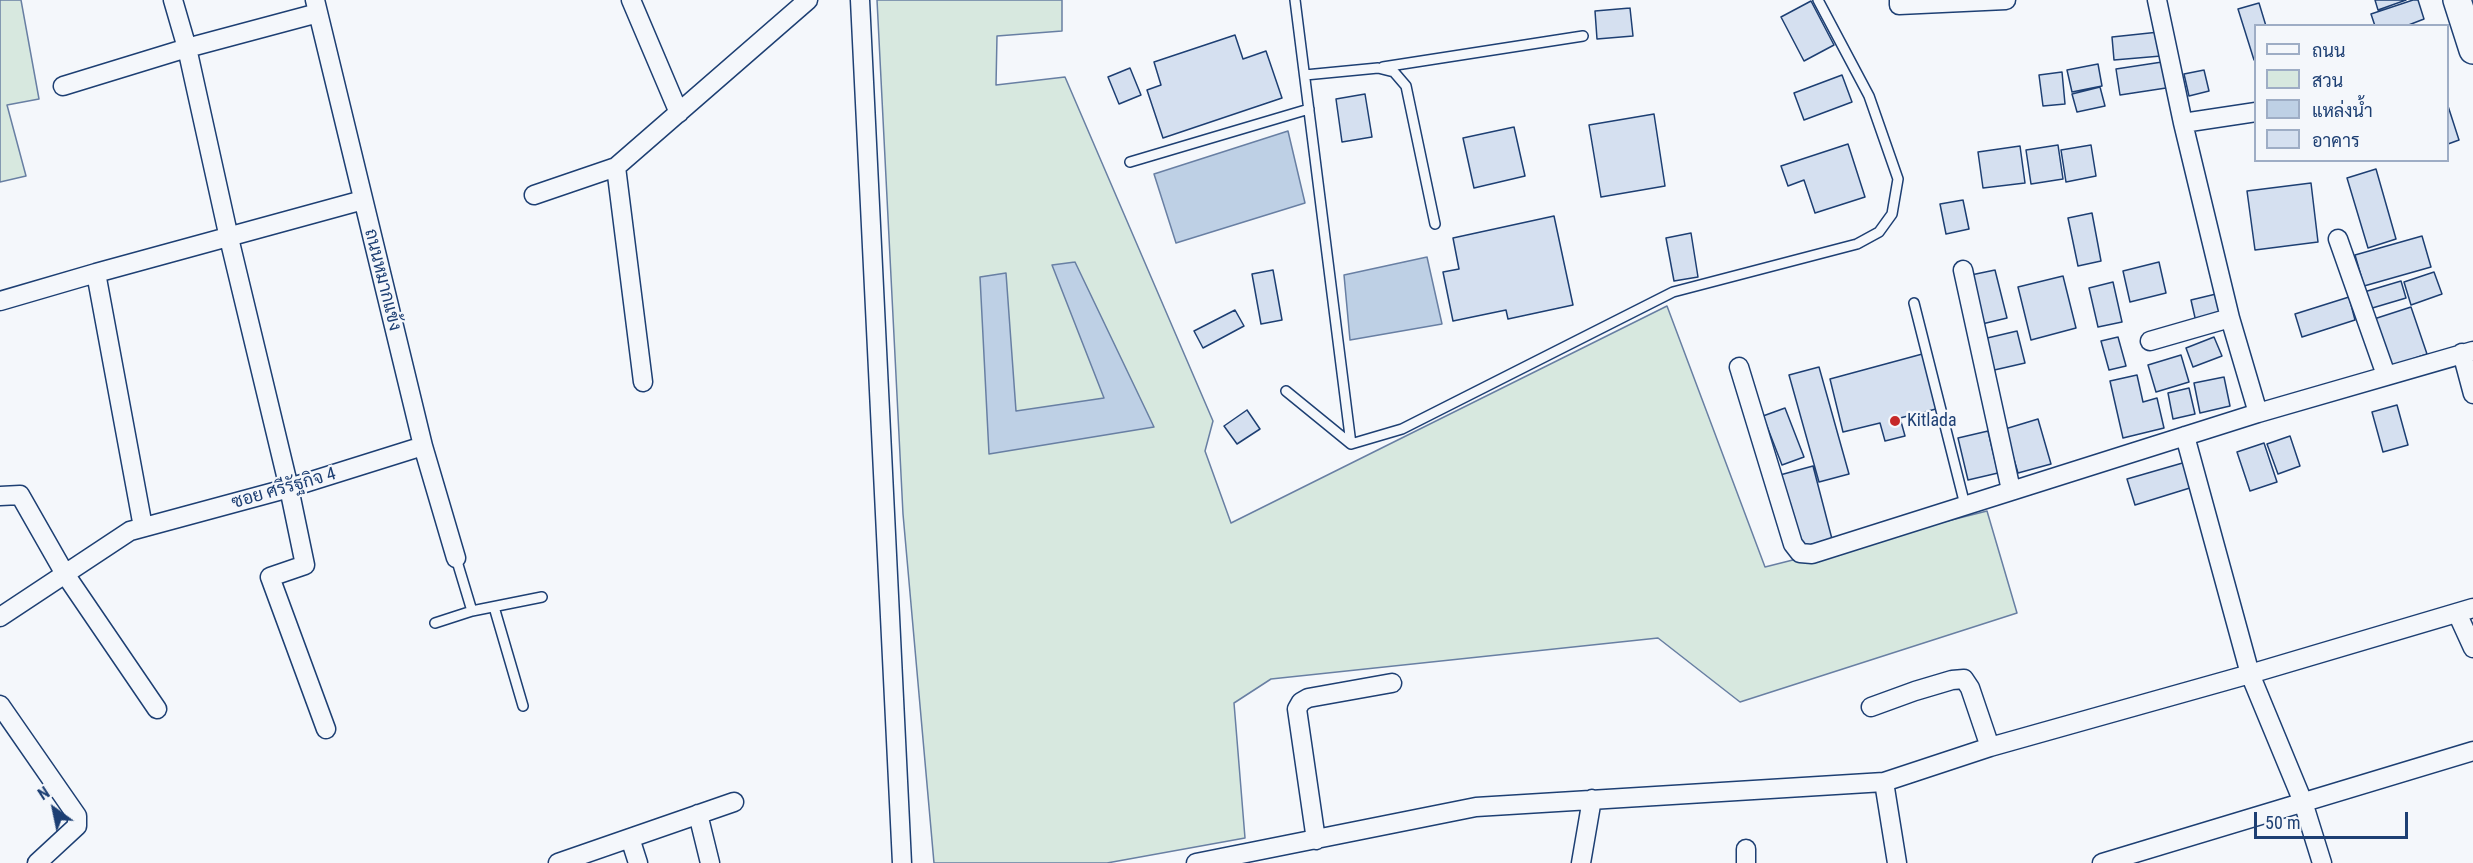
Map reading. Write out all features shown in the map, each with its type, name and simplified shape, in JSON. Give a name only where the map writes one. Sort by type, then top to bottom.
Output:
[{"type":"street","points":[[173,0],[187,48],[229,238],[290,488],[305,565],[270,577],[326,729]]},
{"type":"street","points":[[631,0],[679,113]]},
{"type":"street","points":[[534,195],[616,167],[808,0]]},
{"type":"street","points":[[860,0],[902,863]]},
{"type":"street","points":[[1899,0],[1899,5],[2006,0]]},
{"type":"street","points":[[2157,0],[2183,123],[2230,318],[2258,413]]},
{"type":"street","points":[[2457,0],[2473,50]]},
{"type":"street","points":[[63,86],[316,6]]},
{"type":"street","name":"ถนนหมากแข้ง","points":[[316,6],[423,446],[456,558]]},
{"type":"street","points":[[2183,123],[2254,112]]},
{"type":"street","points":[[616,167],[643,382]]},
{"type":"street","points":[[0,301],[363,200]]},
{"type":"street","points":[[2338,238],[2386,375]]},
{"type":"street","points":[[1963,270],[2011,490]]},
{"type":"street","points":[[96,273],[143,527]]},
{"type":"street","points":[[2150,341],[2230,318]]},
{"type":"street","points":[[1739,367],[1793,544],[1800,553],[1812,554],[2258,413],[2468,352],[2473,394]]},
{"type":"street","points":[[2185,436],[2250,674],[2304,802],[2322,863]]},
{"type":"street","name":"ซอย ศรีรัฐกิจ 4","points":[[0,617],[130,531],[290,488],[423,446]]},
{"type":"street","points":[[0,496],[20,495],[65,574],[157,709]]},
{"type":"street","points":[[1196,863],[1476,807],[1884,782],[1990,747],[2465,611],[2473,648]]},
{"type":"street","points":[[1871,707],[1915,691],[1953,680],[1964,680],[1970,688],[1990,747]]},
{"type":"street","points":[[1316,840],[1297,709],[1301,702],[1308,698],[1392,683]]},
{"type":"street","points":[[0,705],[77,816],[77,826],[37,863]]},
{"type":"street","points":[[2102,863],[2473,751]]},
{"type":"street","points":[[1884,782],[1897,863]]},
{"type":"street","points":[[1581,863],[1592,799]]},
{"type":"street","points":[[558,863],[734,801]]},
{"type":"street","points":[[698,814],[710,863]]},
{"type":"street","points":[[630,838],[638,863]]},
{"type":"lane","points":[[1295,0],[1351,444]]},
{"type":"lane","points":[[1351,444],[1402,429],[1673,292],[1857,244],[1879,232],[1892,214],[1898,179],[1869,96],[1818,0]]},
{"type":"lane","points":[[1305,75],[1378,68],[1583,36]]},
{"type":"lane","points":[[1378,68],[1394,72],[1406,86],[1434,224]]},
{"type":"lane","points":[[1130,162],[1309,109]]},
{"type":"lane","points":[[1914,303],[1965,505]]},
{"type":"lane","points":[[1286,390],[1351,444]]},
{"type":"lane","points":[[456,558],[472,611]]},
{"type":"lane","points":[[435,623],[472,611],[543,597]]},
{"type":"lane","points":[[494,607],[523,706]]},
{"type":"green space","points":[[0,0],[21,0],[39,99],[7,105],[26,176],[0,182]]},
{"type":"green space","points":[[877,0],[1062,0],[1062,31],[997,36],[996,85],[1065,77],[1213,421],[1205,451],[1231,523],[1667,306],[1765,567],[1987,511],[2017,613],[1740,702],[1658,638],[1271,679],[1234,703],[1245,838],[1107,863],[934,863],[903,514]]},
{"type":"water","points":[[1288,131],[1305,203],[1176,243],[1154,174]]},
{"type":"water","points":[[1427,257],[1442,324],[1350,340],[1344,275]]},
{"type":"water","points":[[1075,262],[1154,427],[989,454],[980,277],[1006,273],[1016,411],[1104,398],[1052,265]]},
{"type":"building","points":[[2375,0],[2406,0],[2378,10]]},
{"type":"building","points":[[2418,0],[2424,19],[2411,24],[2374,24],[2371,14]]},
{"type":"building","points":[[1811,1],[1834,45],[1804,61],[1781,17]]},
{"type":"building","points":[[2259,3],[2265,24],[2254,24],[2254,60],[2238,9]]},
{"type":"building","points":[[1630,8],[1633,36],[1597,39],[1595,11]]},
{"type":"building","points":[[2159,32],[2161,56],[2114,60],[2112,37]]},
{"type":"building","points":[[1235,35],[1243,59],[1266,51],[1282,98],[1163,138],[1147,90],[1161,85],[1154,62]]},
{"type":"building","points":[[2162,62],[2166,88],[2120,95],[2116,69]]},
{"type":"building","points":[[2098,64],[2102,86],[2072,92],[2067,70]]},
{"type":"building","points":[[1130,68],[1141,95],[1119,104],[1108,77]]},
{"type":"building","points":[[2204,70],[2209,91],[2189,96],[2184,74]]},
{"type":"building","points":[[2062,72],[2065,104],[2043,106],[2039,75]]},
{"type":"building","points":[[1842,75],[1852,102],[1804,120],[1794,93]]},
{"type":"building","points":[[2100,87],[2105,106],[2077,112],[2072,94]]},
{"type":"building","points":[[1365,94],[1372,137],[1342,142],[1336,99]]},
{"type":"building","points":[[2449,109],[2459,140],[2449,144]]},
{"type":"building","points":[[1654,114],[1665,186],[1601,197],[1589,125]]},
{"type":"building","points":[[1514,127],[1525,176],[1474,188],[1463,138]]},
{"type":"building","points":[[1848,144],[1865,197],[1815,213],[1804,180],[1788,186],[1781,166]]},
{"type":"building","points":[[2058,145],[2063,179],[2031,184],[2026,150]]},
{"type":"building","points":[[2091,145],[2096,176],[2066,182],[2061,150]]},
{"type":"building","points":[[2020,146],[2025,183],[1983,188],[1978,152]]},
{"type":"building","points":[[2376,169],[2396,239],[2368,248],[2347,178]]},
{"type":"building","points":[[2311,183],[2318,242],[2255,250],[2247,191]]},
{"type":"building","points":[[1963,200],[1969,229],[1946,234],[1940,204]]},
{"type":"building","points":[[2092,213],[2101,261],[2078,266],[2068,218]]},
{"type":"building","points":[[1554,216],[1573,305],[1508,319],[1506,310],[1453,321],[1443,272],[1459,269],[1453,238]]},
{"type":"building","points":[[1691,233],[1698,277],[1674,281],[1666,238]]},
{"type":"building","points":[[2422,236],[2431,267],[2364,286],[2355,255]]},
{"type":"building","points":[[2159,262],[2166,293],[2130,302],[2123,271]]},
{"type":"building","points":[[1273,270],[1282,320],[1261,324],[1252,274]]},
{"type":"building","points":[[1995,270],[2007,318],[1982,324],[1971,275]]},
{"type":"building","points":[[2434,272],[2442,294],[2411,305],[2404,282]]},
{"type":"building","points":[[2063,276],[2076,328],[2031,340],[2018,287]]},
{"type":"building","points":[[2401,281],[2406,298],[2369,309],[2364,292]]},
{"type":"building","points":[[2113,282],[2122,322],[2098,327],[2089,288]]},
{"type":"building","points":[[2216,294],[2221,316],[2196,322],[2191,300]]},
{"type":"building","points":[[2349,297],[2355,320],[2302,337],[2295,314]]},
{"type":"building","points":[[2411,307],[2427,354],[2389,367],[2374,319]]},
{"type":"building","points":[[1235,310],[1244,326],[1203,348],[1194,331]]},
{"type":"building","points":[[2017,331],[2025,363],[1990,371],[1983,339]]},
{"type":"building","points":[[2118,337],[2126,366],[2109,370],[2101,341]]},
{"type":"building","points":[[2214,337],[2222,356],[2193,367],[2186,348]]},
{"type":"building","points":[[1926,353],[1940,408],[1900,418],[1905,436],[1885,441],[1880,423],[1843,432],[1830,379]]},
{"type":"building","points":[[2181,355],[2189,382],[2156,392],[2148,365]]},
{"type":"building","points":[[1819,367],[1849,474],[1819,482],[1789,375]]},
{"type":"building","points":[[2137,375],[2143,402],[2157,398],[2164,428],[2123,438],[2110,381]]},
{"type":"building","points":[[2224,377],[2230,406],[2200,413],[2194,383]]},
{"type":"building","points":[[2189,388],[2195,414],[2173,419],[2168,393]]},
{"type":"building","points":[[2397,405],[2408,445],[2383,452],[2372,412]]},
{"type":"building","points":[[1785,408],[1804,457],[1782,465],[1763,416]]},
{"type":"building","points":[[1247,410],[1260,429],[1237,444],[1224,426]]},
{"type":"building","points":[[2038,419],[2051,464],[2018,473],[2005,429]]},
{"type":"building","points":[[1988,431],[1998,473],[1968,480],[1958,438]]},
{"type":"building","points":[[2290,436],[2300,466],[2278,474],[2267,444]]},
{"type":"building","points":[[2264,443],[2277,482],[2250,491],[2237,452]]},
{"type":"building","points":[[2186,462],[2193,487],[2135,505],[2127,479]]},
{"type":"building","points":[[1813,466],[1832,539],[1798,548],[1780,475]]},
{"type":"place","name":"Kitlada","points":[[1895,421]]}]
